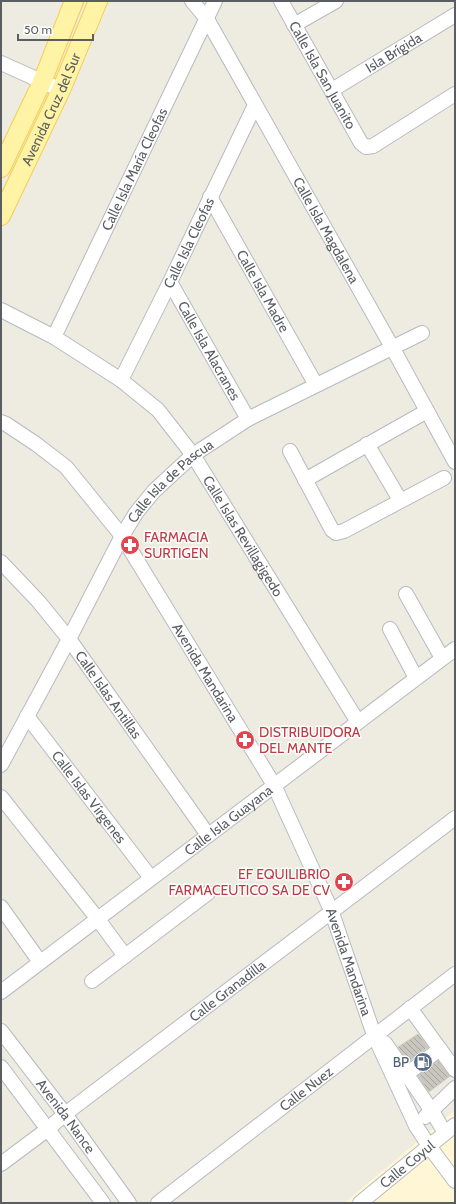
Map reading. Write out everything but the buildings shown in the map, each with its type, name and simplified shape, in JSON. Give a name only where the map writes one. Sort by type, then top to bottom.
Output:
[{"type":"main road","name":"Avenida Cruz del Sur","points":[[1,168],[42,82],[74,1]]},
{"type":"main road","name":"Avenida Cruz del Sur","points":[[1,216],[61,90],[98,1]]},
{"type":"street","name":"Calle Isla Magdalena","points":[[192,1],[207,19],[254,106],[392,347],[455,462]]},
{"type":"street","name":"Calle Isla María Cleofas","points":[[54,337],[207,19],[214,1]]},
{"type":"street","name":"Calle Isla San Juanito","points":[[281,1],[361,143],[366,147],[373,146],[455,94]]},
{"type":"street","points":[[294,25],[336,1]]},
{"type":"street","name":"Isla Brígida","points":[[332,90],[455,15]]},
{"type":"street","points":[[1,63],[61,90]]},
{"type":"street","name":"Calle Isla Cleofas","points":[[120,380],[170,282],[254,106]]},
{"type":"street","name":"Calle Isla Madre","points":[[210,196],[316,386]]},
{"type":"street","name":"Calle Isla Alacranes","points":[[170,282],[248,419]]},
{"type":"street","name":"Calle Islas Revillagigedo","points":[[1,310],[54,337],[120,380],[158,410],[193,456],[358,722]]},
{"type":"street","name":"Calle Isla de Pascua","points":[[1,765],[122,536],[136,513],[154,491],[193,456],[248,419],[392,347],[422,334]]},
{"type":"street","points":[[305,480],[427,411]]},
{"type":"street","name":"Avenida Mandarina","points":[[1,422],[36,444],[66,466],[122,536],[274,785],[332,910],[376,1034],[401,1078],[416,1126],[455,1181]]},
{"type":"street","points":[[367,444],[400,500]]},
{"type":"street","points":[[290,451],[332,530],[336,533],[344,531],[444,478]]},
{"type":"street","name":"Calle Islas Antillas","points":[[1,562],[39,602],[69,638],[208,835]]},
{"type":"street","points":[[406,594],[442,658]]},
{"type":"street","points":[[390,629],[416,678]]},
{"type":"street","name":"Calle Isla Guayana","points":[[1,992],[455,649]]},
{"type":"street","name":"Calle Islas Vírgenes","points":[[27,716],[151,878]]},
{"type":"street","points":[[1,797],[97,918],[125,956]]},
{"type":"street","name":"Calle Granadilla","points":[[1,1164],[332,910],[455,818]]},
{"type":"street","points":[[92,981],[208,893]]},
{"type":"street","points":[[1,907],[40,962]]},
{"type":"street","name":"Calle Nuez","points":[[158,1203],[455,974]]},
{"type":"street","points":[[410,1008],[455,1070]]},
{"type":"street","name":"Avenida Nance","points":[[1,1031],[65,1114],[129,1203]]},
{"type":"street","points":[[440,1049],[401,1078],[450,1129]]},
{"type":"street","name":"Avenida Nance","points":[[1,1066],[103,1203]]},
{"type":"street","points":[[416,1126],[455,1088]]},
{"type":"street","name":"Calle Coyul","points":[[360,1203],[450,1129]]},
{"type":"shaded area","points":[[455,1110],[455,1203],[344,1203],[406,1151]]},
{"type":"place","name":"FARMACIA SURTIGEN","points":[[130,545]]},
{"type":"place","name":"DISTRIBUIDORA DEL MANTE","points":[[245,740]]},
{"type":"place","name":"EF EQUILIBRIO FARMACEUTICO SA DE CV","points":[[344,882]]},
{"type":"place","name":"BP","points":[[423,1062]]}]
